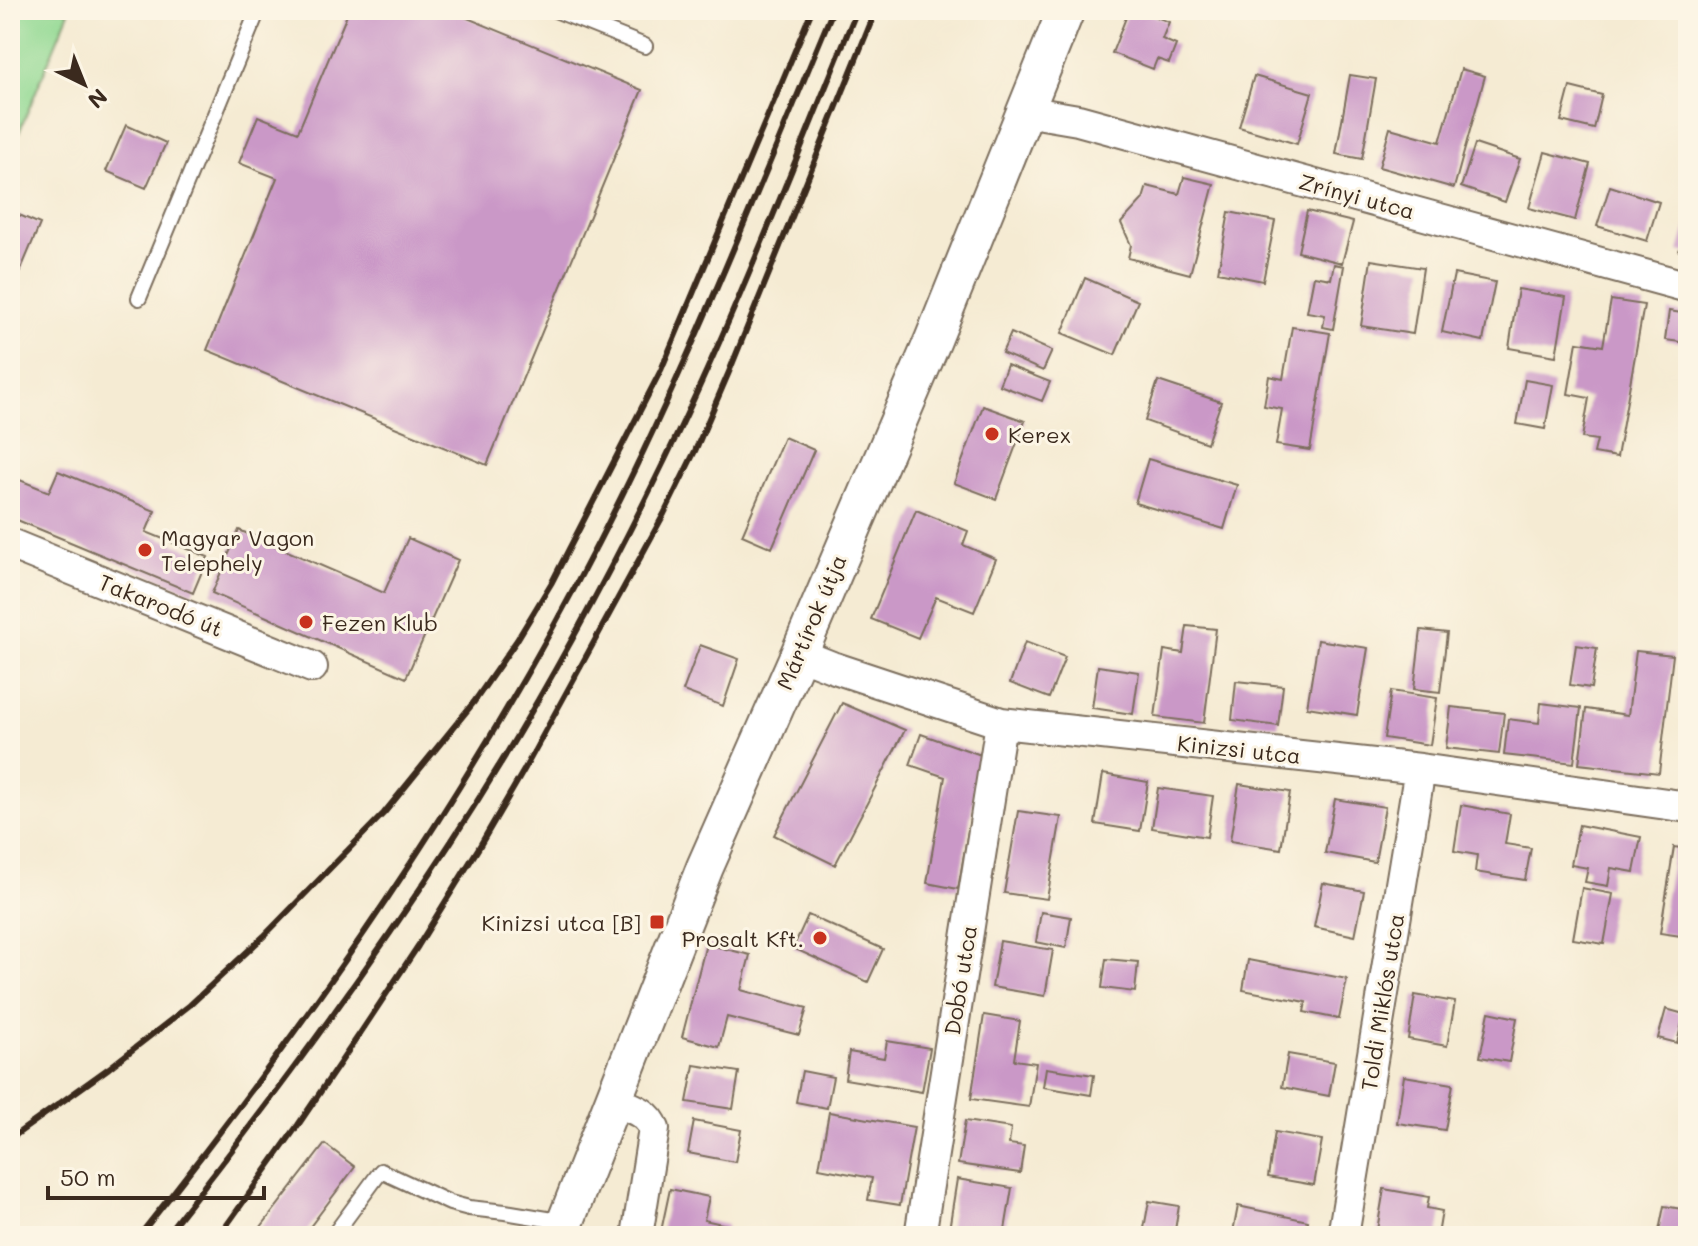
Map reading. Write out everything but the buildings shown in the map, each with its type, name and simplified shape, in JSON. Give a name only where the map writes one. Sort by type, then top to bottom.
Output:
[{"type":"street","name":"Mártírok útja","points":[[563,1229],[705,867],[933,340],[1066,10]]},
{"type":"street","name":"Zrínyi utca","points":[[1025,111],[1078,120],[1688,287]]},
{"type":"street","name":"Takarodó út","points":[[10,544],[312,667]]},
{"type":"street","name":"Kinizsi utca","points":[[799,654],[1001,723],[1420,769],[1688,807]]},
{"type":"street","name":"Dobó utca","points":[[920,1236],[1001,723]]},
{"type":"street","name":"Toldi Miklós utca","points":[[1343,1236],[1420,769]]},
{"type":"street","points":[[612,1100],[642,1113],[652,1122],[654,1129],[637,1236]]},
{"type":"lane","points":[[139,298],[258,10]]},
{"type":"lane","points":[[555,10],[645,46]]},
{"type":"lane","points":[[333,1236],[381,1171],[460,1206],[563,1229]]},
{"type":"green space","points":[[10,10],[69,12],[10,154]]},
{"type":"railway","points":[[10,1139],[190,1005],[264,936],[384,813],[474,702],[552,582],[661,370],[812,10]]},
{"type":"railway","points":[[139,1236],[266,1071],[386,901],[443,814],[549,635],[662,412],[833,10]]},
{"type":"railway","points":[[165,1236],[276,1093],[382,945],[477,801],[558,666],[632,527],[683,422],[760,247],[857,10]]},
{"type":"railway","points":[[219,1236],[361,1032],[478,849],[664,514],[729,372],[876,10]]},
{"type":"place","name":"Kerex","points":[[992,434]]},
{"type":"place","name":"Magyar Vagon Telephely","points":[[145,550]]},
{"type":"place","name":"Fezen Klub","points":[[306,622]]},
{"type":"place","name":"Kinizsi utca [B]","points":[[657,922]]},
{"type":"place","name":"Prosalt Kft.","points":[[820,938]]}]
